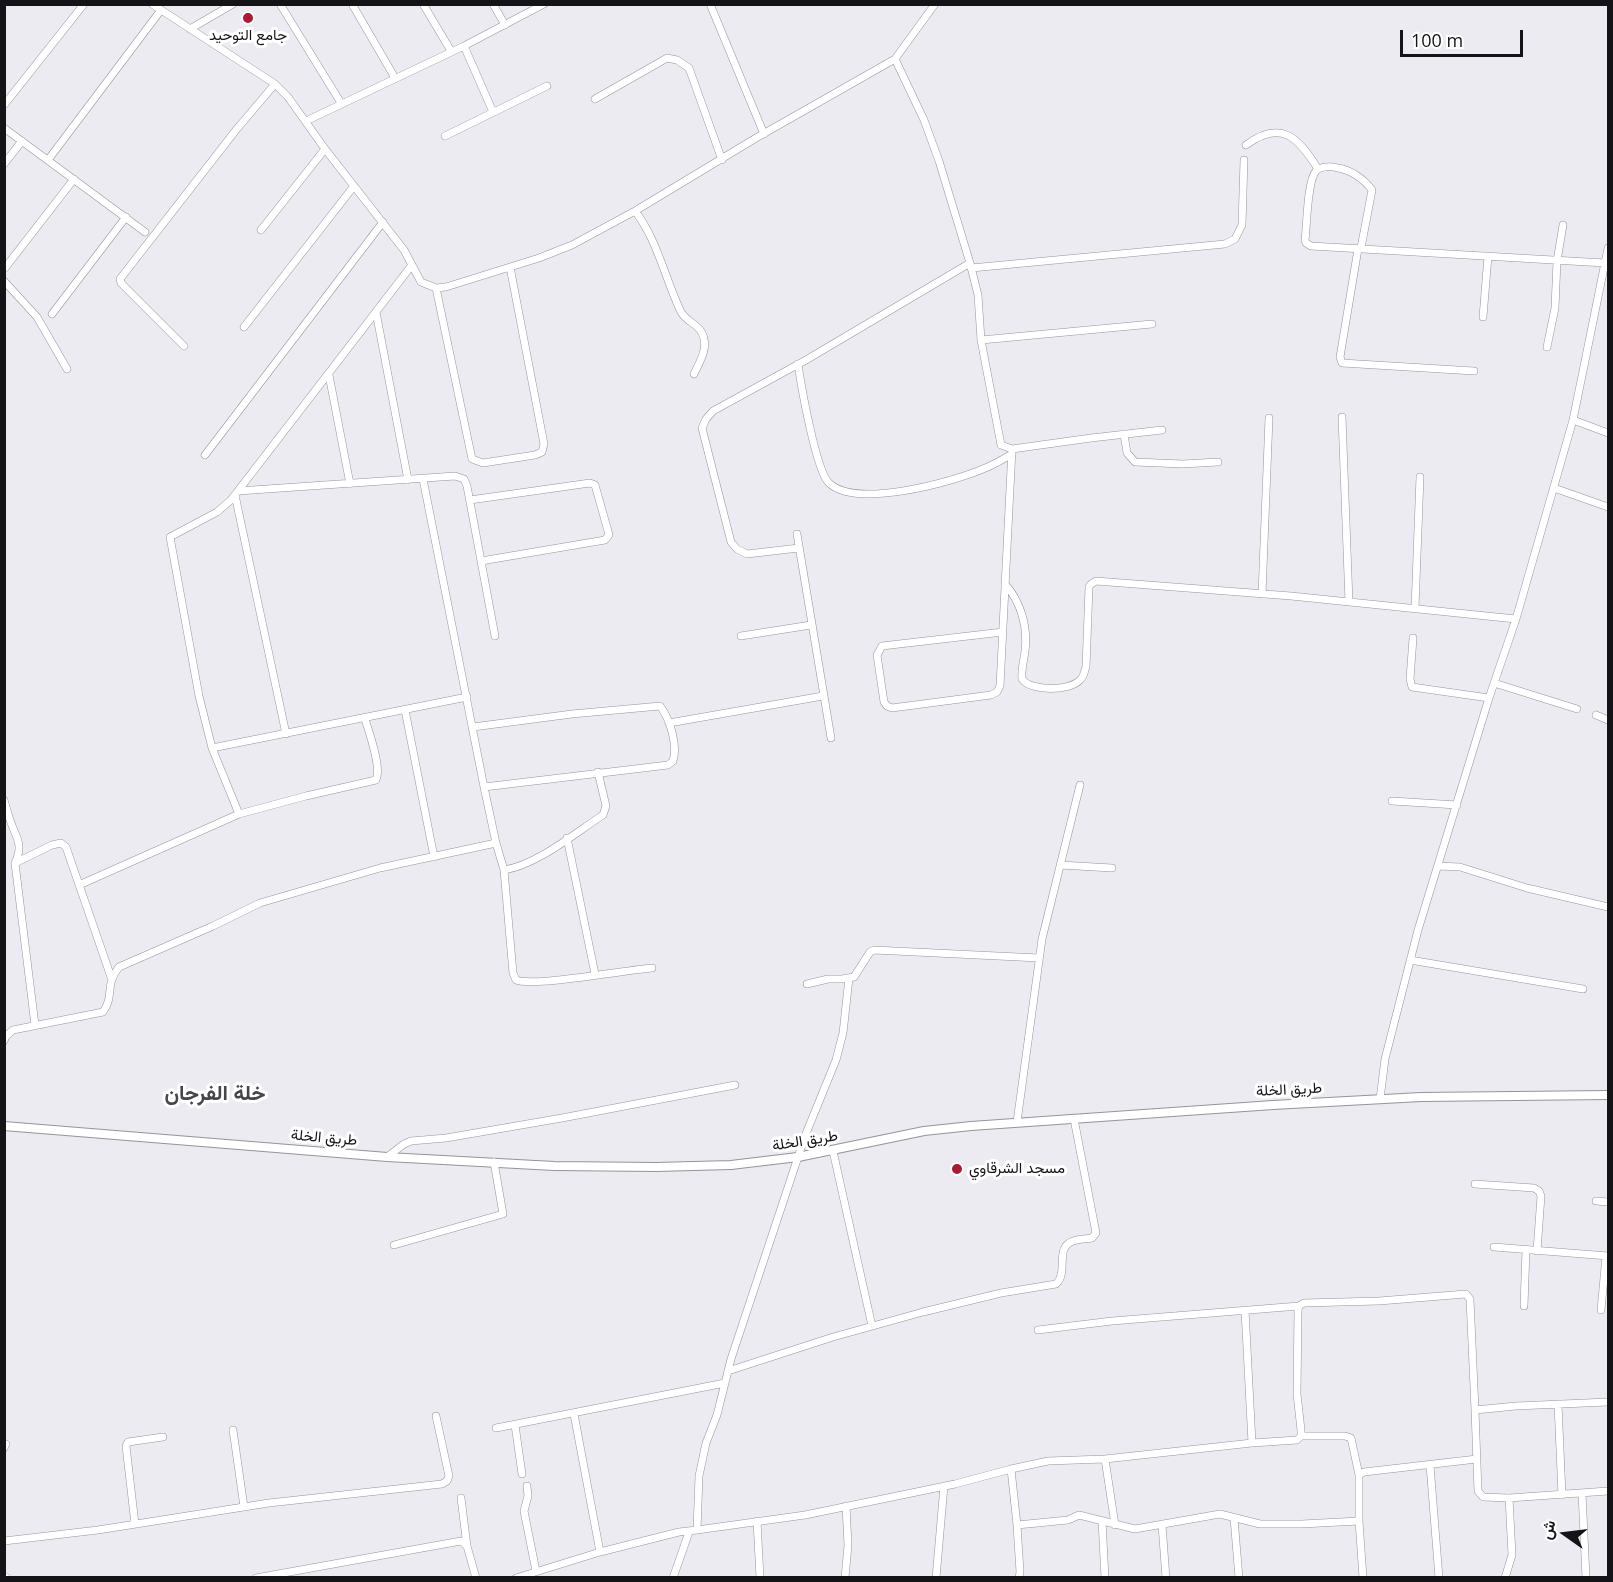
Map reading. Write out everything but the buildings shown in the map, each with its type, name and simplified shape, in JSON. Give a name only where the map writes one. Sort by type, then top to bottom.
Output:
[{"type":"street","points":[[4,105],[84,4]]},
{"type":"street","points":[[190,29],[232,4]]},
{"type":"street","points":[[280,4],[341,103]]},
{"type":"street","points":[[352,4],[394,78]]},
{"type":"street","points":[[423,4],[452,51]]},
{"type":"street","points":[[493,4],[505,25]]},
{"type":"street","points":[[306,121],[464,46],[544,4]]},
{"type":"street","points":[[710,4],[764,134]]},
{"type":"street","points":[[48,160],[157,7],[275,84],[404,250],[421,282],[436,288],[461,283],[572,245],[635,211],[895,59],[935,4]]},
{"type":"street","points":[[464,46],[493,112]]},
{"type":"street","points":[[595,99],[667,58],[677,60],[688,68],[722,160]]},
{"type":"street","points":[[895,59],[924,120],[971,265],[978,295],[981,340],[999,441],[1012,452]]},
{"type":"street","points":[[184,346],[121,283],[120,279],[236,130],[275,84]]},
{"type":"street","points":[[445,136],[547,86]]},
{"type":"street","points":[[4,128],[146,232]]},
{"type":"street","points":[[1245,145],[1265,133],[1285,134],[1299,142],[1318,169]]},
{"type":"street","points":[[4,164],[22,141]]},
{"type":"street","points":[[261,230],[325,149]]},
{"type":"street","points":[[800,548],[747,554],[736,549],[731,542],[702,428],[713,411],[971,265],[1225,244],[1235,239],[1242,225],[1244,160]]},
{"type":"street","points":[[1474,371],[1342,363],[1340,357],[1360,249],[1372,190],[1347,170],[1336,167],[1318,169],[1311,179],[1306,243],[1311,246],[1360,249],[1488,256],[1557,261],[1605,263]]},
{"type":"street","points":[[5,268],[74,179]]},
{"type":"street","points":[[244,327],[354,186]]},
{"type":"street","points":[[635,211],[650,235],[682,313],[697,326],[704,336],[705,348],[694,374]]},
{"type":"street","points":[[52,314],[126,217]]},
{"type":"street","points":[[205,455],[383,222]]},
{"type":"street","points":[[1547,347],[1555,308],[1557,261],[1563,225]]},
{"type":"street","points":[[1380,1099],[1385,1059],[1410,960],[1489,698],[1516,619],[1574,420],[1608,248]]},
{"type":"street","points":[[1483,317],[1488,256]]},
{"type":"street","points":[[240,814],[212,748],[199,696],[170,537],[217,512],[236,493],[412,265]]},
{"type":"street","points":[[436,288],[472,459],[483,463],[535,455],[542,452],[544,444],[510,267]]},
{"type":"street","points":[[4,281],[38,317],[67,369]]},
{"type":"street","points":[[376,312],[408,480]]},
{"type":"street","points":[[981,340],[1152,324]]},
{"type":"street","points":[[798,364],[803,398],[825,478],[836,488],[862,494],[878,495],[930,485],[985,469],[1012,452],[1162,430]]},
{"type":"street","points":[[329,375],[350,484]]},
{"type":"street","points":[[1342,417],[1349,602]]},
{"type":"street","points":[[1262,594],[1269,418]]},
{"type":"street","points":[[1574,420],[1608,433]]},
{"type":"street","points":[[1124,434],[1129,457],[1135,462],[1183,464],[1218,462]]},
{"type":"street","points":[[1003,632],[882,646],[878,655],[884,702],[892,708],[991,695],[998,692],[1000,686],[1003,632],[1005,584],[1012,452]]},
{"type":"street","points":[[236,493],[460,477],[465,481],[470,500],[495,636]]},
{"type":"street","points":[[1415,608],[1420,477]]},
{"type":"street","points":[[423,479],[484,786],[504,870],[513,973],[516,980],[521,982],[551,980],[652,968]]},
{"type":"street","points":[[470,500],[590,483],[595,485],[609,535],[605,540],[482,561]]},
{"type":"street","points":[[1554,488],[1608,507]]},
{"type":"street","points":[[236,493],[286,734]]},
{"type":"street","points":[[797,534],[831,738]]},
{"type":"street","points":[[1005,584],[1015,597],[1023,622],[1026,647],[1022,679],[1029,686],[1042,688],[1056,688],[1076,683],[1083,676],[1086,667],[1089,587],[1093,582],[1262,594],[1516,619]]},
{"type":"street","points":[[741,636],[811,625]]},
{"type":"street","points":[[1413,638],[1410,679],[1412,687],[1489,698]]},
{"type":"street","points":[[1494,683],[1577,709]]},
{"type":"street","points":[[669,723],[823,696]]},
{"type":"street","points":[[212,748],[467,697]]},
{"type":"street","points":[[473,727],[659,706],[663,708],[669,723],[675,752],[671,763],[484,786]]},
{"type":"street","points":[[405,710],[434,857]]},
{"type":"street","points":[[1596,716],[1608,720]]},
{"type":"street","points":[[79,885],[240,814],[376,780],[377,766],[365,719]]},
{"type":"street","points":[[504,870],[538,857],[603,815],[606,806],[598,772]]},
{"type":"street","points":[[1017,1122],[1039,958],[1080,785]]},
{"type":"street","points":[[4,800],[7,819],[20,843],[20,852],[15,863],[35,1025]]},
{"type":"street","points":[[1392,801],[1457,805]]},
{"type":"street","points":[[567,838],[595,974]]},
{"type":"street","points":[[4,1041],[13,1030],[103,1012],[110,1003],[111,977],[66,847],[61,843],[52,845],[15,863]]},
{"type":"street","points":[[111,977],[119,967],[261,903],[380,868],[496,843]]},
{"type":"street","points":[[1060,865],[1112,868]]},
{"type":"street","points":[[1438,866],[1460,867],[1527,888],[1608,907]]},
{"type":"street","points":[[807,984],[828,979],[849,978],[858,974],[870,952],[874,950],[1039,958]]},
{"type":"street","points":[[1410,960],[1583,989]]},
{"type":"street","points":[[673,1578],[693,1531],[705,1443],[717,1415],[728,1371],[798,1157],[836,1060],[843,1033],[849,978]]},
{"type":"street","points":[[387,1157],[411,1141],[446,1138],[562,1118],[735,1085]]},
{"type":"street","name":"طريق الخلة","points":[[4,1126],[387,1157],[554,1166],[731,1166],[833,1151],[924,1131],[1017,1122],[1380,1099],[1608,1095]]},
{"type":"street","points":[[728,1371],[872,1326],[1001,1293],[1046,1287],[1058,1282],[1062,1276],[1063,1253],[1066,1245],[1071,1241],[1092,1238],[1096,1233],[1074,1119]]},
{"type":"street","points":[[833,1151],[872,1326]]},
{"type":"street","points":[[394,1245],[503,1214],[494,1162]]},
{"type":"street","points":[[1475,1184],[1534,1188],[1539,1191],[1541,1196],[1537,1251]]},
{"type":"street","points":[[1596,1201],[1608,1202]]},
{"type":"street","points":[[1494,1248],[1607,1256],[1601,1310]]},
{"type":"street","points":[[1524,1306],[1526,1250]]},
{"type":"street","points":[[1038,1330],[1112,1321],[1299,1306],[1304,1303],[1379,1301],[1466,1294],[1470,1299],[1479,1495],[1487,1498],[1509,1498],[1608,1491]]},
{"type":"street","points":[[1299,1306],[1297,1394],[1301,1436]]},
{"type":"street","points":[[1245,1310],[1252,1443]]},
{"type":"street","points":[[496,1428],[725,1383]]},
{"type":"street","points":[[1475,1410],[1608,1402]]},
{"type":"street","points":[[1558,1404],[1562,1495]]},
{"type":"street","points":[[574,1414],[600,1552]]},
{"type":"street","points":[[4,1541],[244,1507],[442,1484],[447,1481],[448,1476],[436,1416]]},
{"type":"street","points":[[515,1425],[522,1474]]},
{"type":"street","points":[[233,1430],[244,1507]]},
{"type":"street","points":[[516,1578],[600,1552],[679,1532],[846,1506],[1048,1461],[1106,1459],[1297,1440],[1301,1436],[1346,1436],[1351,1438],[1359,1475],[1363,1578]]},
{"type":"street","points":[[135,1524],[126,1446],[128,1442],[135,1440],[163,1437]]},
{"type":"street","points":[[1106,1459],[1114,1525]]},
{"type":"street","points":[[1359,1475],[1364,1472],[1477,1459]]},
{"type":"street","points":[[1430,1465],[1439,1578]]},
{"type":"street","points":[[1011,1469],[1017,1525],[1019,1578]]},
{"type":"street","points":[[527,1486],[528,1496],[524,1511],[536,1571]]},
{"type":"street","points":[[936,1578],[944,1486]]},
{"type":"street","points":[[1582,1493],[1586,1578]]},
{"type":"street","points":[[461,1498],[467,1546],[476,1578]]},
{"type":"street","points":[[1505,1578],[1512,1555],[1509,1498]]},
{"type":"street","points":[[845,1578],[848,1545],[846,1506]]},
{"type":"street","points":[[1017,1525],[1068,1520],[1079,1515],[1135,1529],[1208,1515],[1220,1515],[1260,1524],[1359,1521]]},
{"type":"street","points":[[1234,1518],[1239,1578]]},
{"type":"street","points":[[758,1521],[760,1578]]},
{"type":"street","points":[[1102,1521],[1105,1578]]},
{"type":"street","points":[[1162,1525],[1166,1578]]},
{"type":"street","points":[[256,1578],[461,1541],[467,1546]]},
{"type":"place","name":"جامع التوحيد","points":[[248,18]]},
{"type":"place","name":"مسجد الشرقاوي","points":[[957,1169]]},
{"type":"district","name":"خلة الفرجان","points":[[215,1094]]}]
